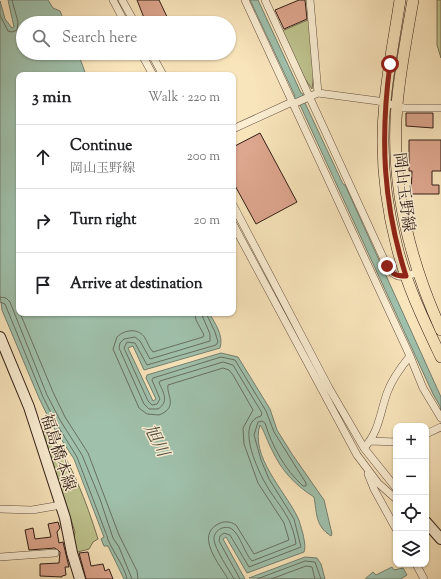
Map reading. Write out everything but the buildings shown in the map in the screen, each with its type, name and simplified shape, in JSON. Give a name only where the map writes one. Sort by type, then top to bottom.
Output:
[{"type":"main road","name":"岡山玉野線","points":[[400,0],[384,103],[384,160],[386,191],[397,247],[406,276],[441,357]]},
{"type":"main road","name":"岡山玉野線","points":[[412,0],[397,106],[399,190],[403,221],[417,273],[441,330]]},
{"type":"main road","name":"福島橋本線","points":[[1,343],[29,407],[61,505],[72,553],[80,579]]},
{"type":"main road","points":[[429,525],[441,538]]},
{"type":"street","points":[[113,0],[121,16]]},
{"type":"street","points":[[122,0],[131,16]]},
{"type":"street","points":[[245,0],[294,103],[410,356],[423,388],[439,409],[441,418]]},
{"type":"street","points":[[264,0],[307,98],[387,266],[392,274],[397,276],[406,276],[417,273]]},
{"type":"street","points":[[310,0],[318,93]]},
{"type":"street","points":[[145,60],[151,72]]},
{"type":"street","points":[[155,60],[161,72]]},
{"type":"street","points":[[236,128],[318,93],[384,103],[404,108],[441,108]]},
{"type":"street","points":[[236,210],[329,388],[364,448],[393,484]]},
{"type":"street","points":[[236,230],[349,442],[378,483],[393,496]]},
{"type":"street","points":[[364,448],[377,430],[392,382],[401,366],[410,356]]},
{"type":"street","points":[[429,433],[441,427]]},
{"type":"street","points":[[370,441],[393,442]]},
{"type":"street","points":[[366,468],[374,489],[393,524]]},
{"type":"street","points":[[0,509],[32,510],[61,505]]},
{"type":"street","points":[[0,557],[55,553]]},
{"type":"street","points":[[418,567],[424,579]]},
{"type":"green space","points":[[437,0],[441,0],[441,58],[437,45]]},
{"type":"green space","points":[[310,19],[314,73],[312,89],[305,79],[282,31]]},
{"type":"green space","points":[[48,430],[57,443],[78,483],[98,539],[93,542],[89,549],[74,553],[72,546],[75,532],[43,432]]},
{"type":"water","name":"旭川","points":[[8,0],[48,0],[53,8],[60,11],[62,16],[16,16],[16,60],[81,60],[85,72],[16,72],[16,316],[211,316],[220,334],[220,348],[144,370],[133,346],[128,348],[153,401],[156,399],[146,378],[147,375],[221,353],[238,357],[270,409],[277,430],[324,500],[332,534],[331,536],[319,523],[316,514],[314,497],[295,482],[284,470],[270,447],[260,425],[258,437],[264,461],[298,518],[303,534],[305,548],[304,552],[247,573],[226,537],[223,539],[245,579],[124,579],[108,546],[104,546],[101,539],[104,537],[74,459],[52,425],[2,310],[0,295],[0,1],[5,19],[12,28],[14,27]]},
{"type":"water","points":[[250,0],[258,0],[301,93],[303,94],[305,103],[343,184],[345,185],[441,397],[441,411],[300,105],[294,98],[295,96]]},
{"type":"water","points":[[305,557],[317,558],[321,564],[325,579],[249,578]]},
{"type":"water","points":[[392,567],[394,570],[403,568],[407,575],[401,579],[365,579],[373,572],[376,575]]},
{"type":"route","points":[[387,266],[392,274],[397,276],[406,276],[391,223],[386,191],[383,130],[384,103],[390,64]]}]
